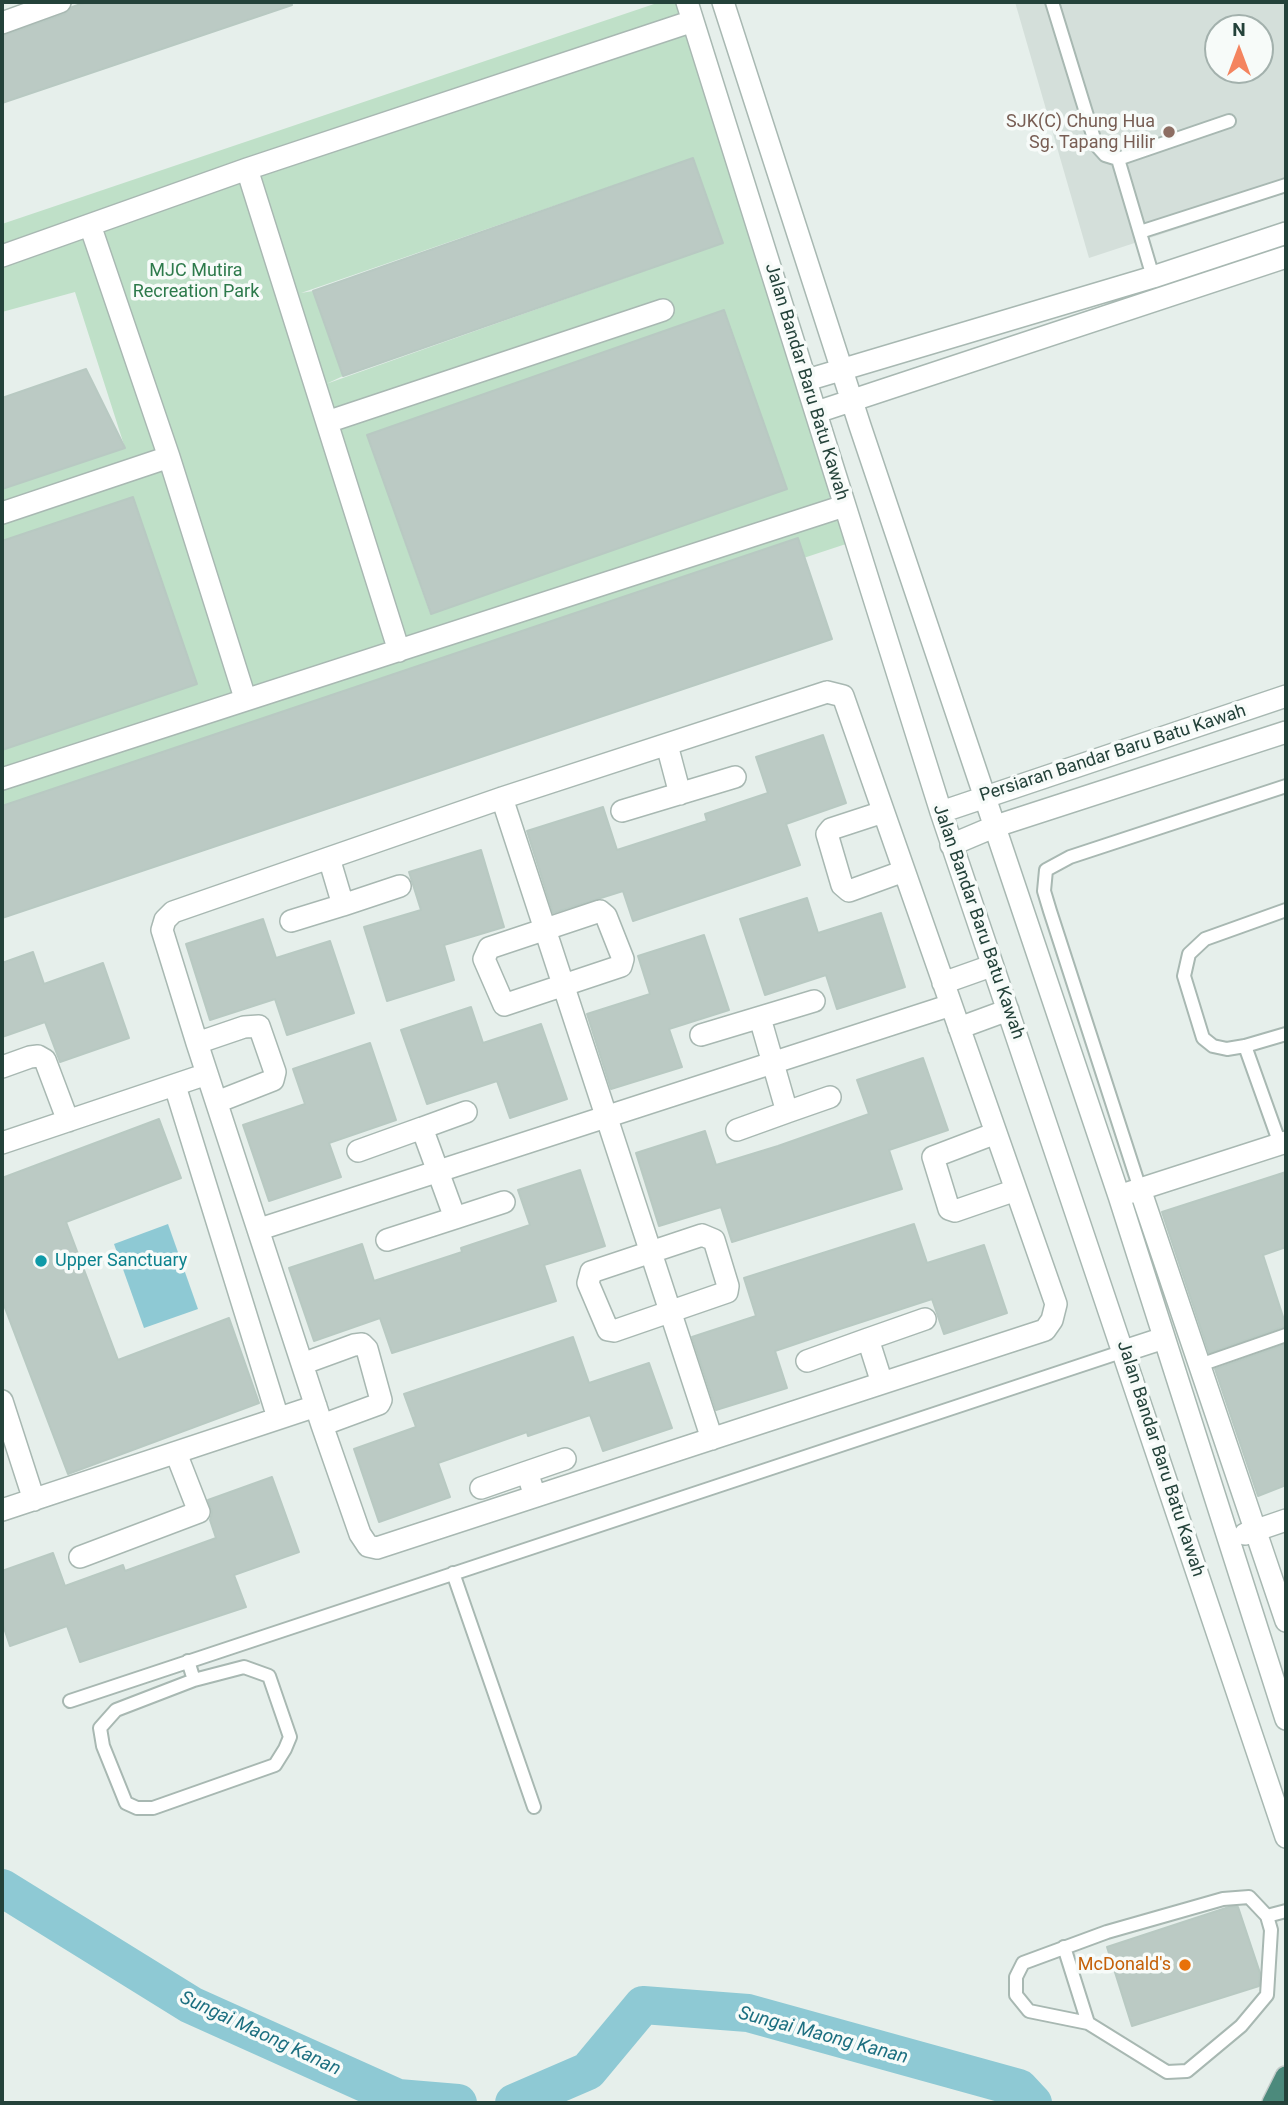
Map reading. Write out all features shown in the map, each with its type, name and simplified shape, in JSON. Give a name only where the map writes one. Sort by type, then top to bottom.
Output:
[{"type":"highway","points":[[1273,2103],[1286,2077]]},
{"type":"street","points":[[2,23],[60,2]]},
{"type":"street","name":"Jalan Bandar Baru Batu Kawah","points":[[723,2],[842,369],[1119,1196],[1286,1719]]},
{"type":"street","points":[[2,256],[690,11]]},
{"type":"street","name":"Jalan Bandar Baru Batu Kawah","points":[[690,11],[940,812],[1286,1837]]},
{"type":"street","points":[[247,169],[399,651]]},
{"type":"street","points":[[90,225],[169,457],[245,698]]},
{"type":"street","points":[[807,380],[1153,277],[1286,233]]},
{"type":"street","points":[[817,412],[852,398],[1286,257]]},
{"type":"street","points":[[327,422],[663,310]]},
{"type":"street","points":[[2,513],[169,457]]},
{"type":"street","points":[[2,779],[245,698],[399,651],[844,506]]},
{"type":"street","points":[[827,692],[843,696],[1056,1304],[1045,1330],[377,1548],[368,1546],[360,1534],[302,1364],[162,930],[165,920],[173,912],[502,798],[827,692]]},
{"type":"street","name":"Persiaran Bandar Baru Batu Kawah","points":[[940,812],[1286,696]]},
{"type":"street","name":"Persiaran Bandar Baru Batu Kawah","points":[[951,845],[996,827],[1286,732]]},
{"type":"street","points":[[667,745],[680,794]]},
{"type":"street","points":[[622,811],[735,777]]},
{"type":"street","points":[[502,798],[712,1438]]},
{"type":"street","points":[[883,812],[831,829],[827,834],[842,885],[849,891],[904,871]]},
{"type":"street","points":[[329,858],[343,905]]},
{"type":"street","points":[[291,921],[400,886]]},
{"type":"street","points":[[600,911],[606,915],[623,959],[621,966],[564,986],[504,1005],[484,959],[489,948],[600,911]]},
{"type":"street","points":[[943,983],[991,966]]},
{"type":"street","points":[[702,1035],[814,1001]]},
{"type":"street","points":[[260,1229],[607,1119],[951,1005]]},
{"type":"street","points":[[959,1028],[1008,1010]]},
{"type":"street","points":[[760,1017],[788,1112]]},
{"type":"street","points":[[197,1043],[252,1025],[259,1026],[275,1072],[273,1080],[217,1102]]},
{"type":"street","points":[[2,1067],[30,1057],[38,1056],[45,1060],[68,1121]]},
{"type":"street","points":[[2,1143],[207,1074]]},
{"type":"street","points":[[175,1086],[278,1418]]},
{"type":"street","points":[[737,1130],[830,1097]]},
{"type":"street","points":[[358,1151],[466,1112]]},
{"type":"street","points":[[422,1128],[455,1217]]},
{"type":"street","points":[[996,1133],[933,1157],[949,1209],[955,1211],[1016,1190]]},
{"type":"street","points":[[1119,1196],[1283,1143]]},
{"type":"street","points":[[1140,1189],[1286,1621]]},
{"type":"street","points":[[387,1240],[504,1202]]},
{"type":"street","points":[[702,1235],[714,1240],[728,1286],[727,1292],[670,1312],[614,1331],[608,1330],[588,1283],[591,1272],[702,1235]]},
{"type":"street","points":[[807,1361],[925,1319]]},
{"type":"street","points":[[1124,1351],[1164,1338]]},
{"type":"street","points":[[868,1339],[882,1383]]},
{"type":"street","points":[[2,1510],[278,1418],[319,1415],[379,1404],[381,1400],[367,1349],[362,1344],[302,1364]]},
{"type":"street","points":[[2,1401],[34,1500]]},
{"type":"street","points":[[80,1558],[199,1512],[176,1453]]},
{"type":"street","points":[[481,1488],[565,1459]]},
{"type":"street","points":[[527,1472],[535,1496]]},
{"type":"street","points":[[1228,1539],[1286,1520]]},
{"type":"lane","points":[[1052,2],[1096,145],[1105,155],[1118,159],[1228,121]]},
{"type":"lane","points":[[1118,159],[1153,277]]},
{"type":"lane","points":[[1140,232],[1286,185]]},
{"type":"lane","points":[[1140,1189],[1044,891],[1046,870],[1070,857],[1286,786]]},
{"type":"lane","points":[[1286,911],[1205,939],[1189,954],[1184,976],[1203,1038],[1213,1046],[1227,1049],[1286,1034]]},
{"type":"lane","points":[[1245,1046],[1283,1143]]},
{"type":"lane","points":[[1200,1365],[1286,1335]]},
{"type":"lane","points":[[70,1700],[1124,1351]]},
{"type":"lane","points":[[453,1573],[534,1807]]},
{"type":"lane","points":[[188,1661],[194,1680]]},
{"type":"lane","points":[[244,1667],[270,1676],[290,1737],[285,1749],[275,1765],[153,1808],[137,1808],[126,1803],[103,1746],[100,1728],[116,1710],[194,1680],[244,1667]]},
{"type":"lane","points":[[1249,1897],[1267,1916],[1271,1930],[1267,1995],[1241,2026],[1187,2071],[1167,2072],[1088,2023],[1029,2011],[1016,1995],[1016,1977],[1023,1963],[1064,1947],[1223,1899],[1249,1897]]},
{"type":"lane","points":[[1267,1916],[1286,1911]]},
{"type":"lane","points":[[1064,1947],[1088,2023]]},
{"type":"shaded area","name":"SJK(C) Chung Hua Sg. Tapang Hilir","points":[[1015,2],[1286,2],[1286,193],[1089,258]]},
{"type":"green space","name":"MJC Mutira Recreation Park","points":[[660,2],[687,2],[855,541],[2,823],[2,749],[197,684],[133,498],[2,541],[2,488],[125,448],[75,292],[2,312],[2,224]],"holes":[[[693,158],[723,243],[326,384],[343,376],[313,291],[301,293]],[[759,411],[787,489],[430,613],[402,534]]]},
{"type":"water","points":[[168,1224],[198,1309],[144,1328],[114,1244]]},
{"type":"building","points":[[87,2],[291,2],[292,5],[2,103],[2,36],[64,14],[72,7]]},
{"type":"building","points":[[693,158],[723,243],[343,376],[313,291]]},
{"type":"building","points":[[724,310],[787,489],[431,614],[367,435]]},
{"type":"building","points":[[86,369],[125,448],[2,489],[2,398]]},
{"type":"building","points":[[133,497],[197,684],[2,750],[2,541]]},
{"type":"building","points":[[798,538],[832,639],[2,918],[2,806]]},
{"type":"building","points":[[823,735],[846,803],[786,824],[800,865],[633,921],[623,891],[553,913],[527,831],[603,807],[617,850],[707,821],[705,814],[768,793],[756,757]]},
{"type":"building","points":[[481,850],[504,927],[444,945],[454,980],[387,1001],[364,927],[421,910],[409,872]]},
{"type":"building","points":[[807,898],[818,933],[881,913],[905,987],[837,1009],[826,975],[765,995],[740,919]]},
{"type":"building","points":[[263,919],[276,958],[330,941],[354,1013],[287,1035],[275,999],[210,1020],[186,944]]},
{"type":"building","points":[[704,935],[729,1010],[669,1029],[682,1067],[611,1089],[587,1014],[650,994],[638,956]]},
{"type":"building","points":[[33,952],[44,984],[103,963],[129,1038],[60,1062],[45,1022],[2,1037],[2,963]]},
{"type":"building","points":[[471,1007],[483,1043],[541,1024],[567,1099],[510,1118],[497,1081],[427,1104],[401,1030]]},
{"type":"building","points":[[370,1043],[396,1120],[329,1143],[341,1177],[269,1201],[243,1125],[305,1104],[293,1069]]},
{"type":"building","points":[[923,1058],[948,1130],[889,1150],[902,1189],[732,1242],[721,1207],[659,1226],[636,1153],[705,1131],[716,1165],[778,1146],[869,1114],[857,1080]]},
{"type":"building","name":"Upper Sanctuary","points":[[159,1119],[181,1178],[66,1222],[118,1360],[229,1318],[259,1403],[68,1474],[2,1300],[2,1178]]},
{"type":"building","points":[[580,1170],[605,1246],[544,1265],[556,1301],[392,1353],[380,1318],[314,1341],[289,1268],[362,1244],[374,1281],[462,1252],[461,1248],[530,1225],[518,1190]]},
{"type":"building","points":[[1286,1172],[1286,1247],[1263,1255],[1286,1326],[1209,1353],[1162,1212]]},
{"type":"building","points":[[914,1224],[927,1263],[984,1245],[1007,1313],[944,1334],[932,1299],[840,1329],[775,1351],[787,1388],[716,1410],[692,1337],[756,1316],[744,1278]]},
{"type":"building","points":[[573,1337],[589,1383],[649,1363],[672,1428],[603,1451],[590,1415],[528,1436],[527,1432],[438,1463],[450,1497],[379,1522],[354,1449],[416,1427],[404,1394]]},
{"type":"building","points":[[1286,1344],[1286,1485],[1258,1496],[1215,1369]]},
{"type":"building","points":[[272,1477],[299,1552],[234,1575],[246,1607],[80,1662],[67,1626],[10,1646],[2,1622],[2,1571],[53,1553],[65,1586],[123,1565],[125,1571],[216,1538],[210,1520],[212,1513],[208,1500]]},
{"type":"building","name":"McDonald's","points":[[1229,1907],[1238,1907],[1260,1973],[1259,1986],[1132,2026],[1107,1947]]},
{"type":"waterway","name":"Sungai Maong Kanan","points":[[2,1888],[191,2005],[398,2098],[458,2103]]},
{"type":"waterway","name":"Sungai Maong Kanan","points":[[514,2103],[588,2071],[643,2005],[748,2013],[1019,2088],[1033,2103]]},
{"type":"place","name":"SJK(C) Chung Hua Sg. Tapang Hilir","points":[[1169,132]]},
{"type":"place","name":"Upper Sanctuary","points":[[41,1261]]},
{"type":"place","name":"McDonald's","points":[[1185,1965]]}]
